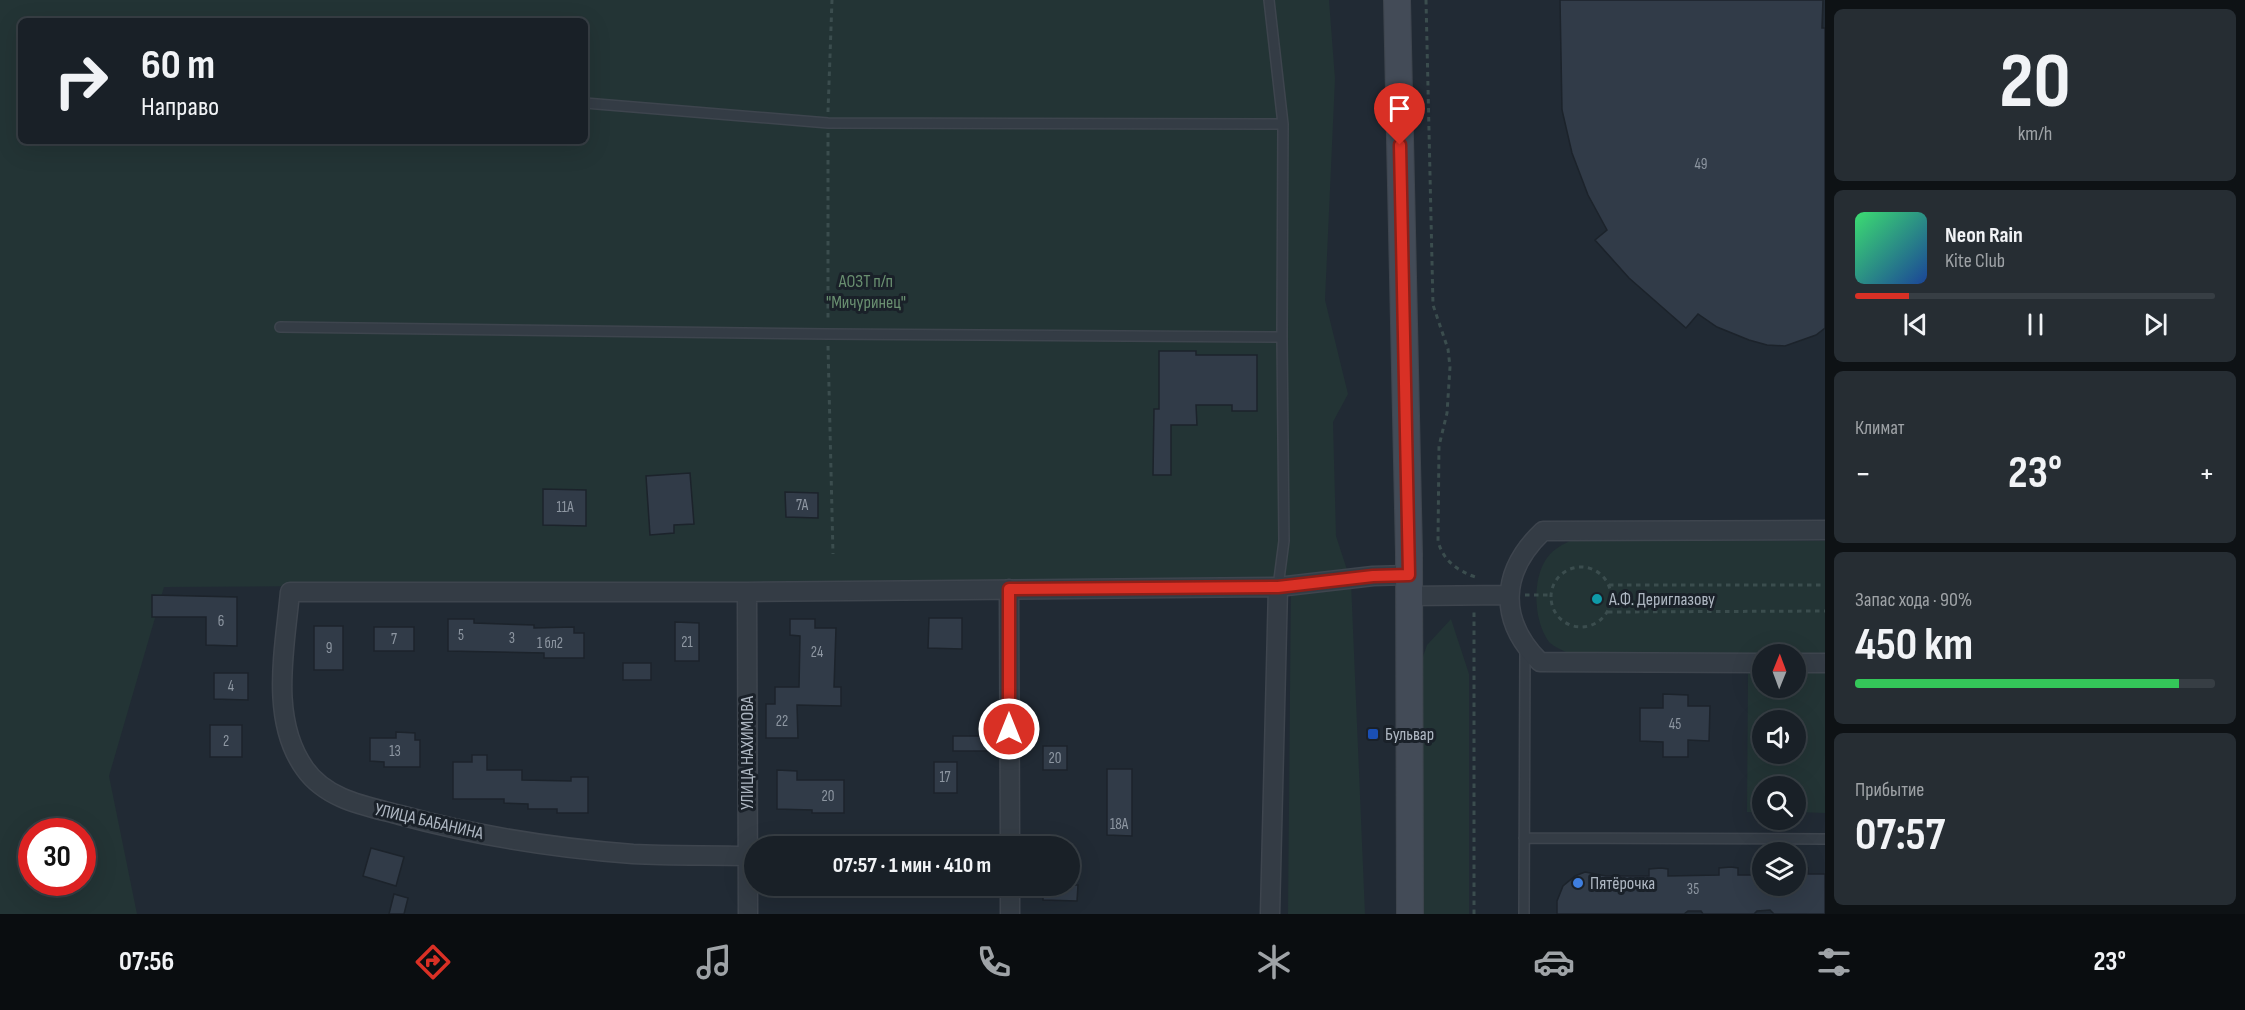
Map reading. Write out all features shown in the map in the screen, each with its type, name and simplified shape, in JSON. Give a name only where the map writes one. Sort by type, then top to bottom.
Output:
[{"type":"main road","points":[[1397,0],[1409,585],[1410,914]]},
{"type":"street","points":[[1752,663],[1540,662],[1525,647],[1514,626],[1509,596],[1516,565],[1527,546],[1543,531],[1825,530]]},
{"type":"street","points":[[747,592],[1278,587],[1373,576],[1409,585],[1474,596],[1509,596]]},
{"type":"street","points":[[1270,914],[1278,587]]},
{"type":"street","points":[[1009,589],[1010,836]]},
{"type":"street","name":"УЛИЦА БАБАНИНА","points":[[744,856],[636,854],[548,846],[450,829],[346,801],[320,786],[304,768],[288,734],[282,688],[290,592],[747,592]]},
{"type":"street","name":"УЛИЦА НАХИМОВА","points":[[747,592],[747,836]]},
{"type":"street","points":[[1806,663],[1825,663]]},
{"type":"street","name":"УЛИЦА НАХИМОВА","points":[[748,896],[748,914]]},
{"type":"street","points":[[1010,896],[1010,914]]},
{"type":"lane","points":[[1269,0],[1283,124],[1284,541],[1278,587]]},
{"type":"lane","points":[[588,104],[828,123],[1283,124]]},
{"type":"lane","points":[[280,327],[1282,337]]},
{"type":"lane","points":[[1524,914],[1525,647]]},
{"type":"lane","points":[[1524,838],[1825,839]]},
{"type":"path","points":[[832,0],[828,123],[828,334],[833,554]]},
{"type":"path","points":[[1426,0],[1433,305],[1448,349],[1450,367],[1447,413],[1439,447],[1438,541],[1442,554],[1453,566],[1475,577],[1474,914]]},
{"type":"path","points":[[1576,567],[1589,568],[1601,574],[1609,585],[1611,599],[1608,612],[1598,622],[1586,627],[1572,627],[1560,620],[1552,608],[1550,595],[1554,582],[1563,572],[1576,567]]},
{"type":"path","points":[[1609,585],[1825,585]]},
{"type":"path","points":[[1509,596],[1550,595]]},
{"type":"path","points":[[1608,612],[1825,610]]},
{"type":"green space","name":"АОЗТ п/п \"Мичуринец\"","points":[[0,0],[1329,0],[1335,79],[1325,300],[1348,394],[1333,422],[1336,536],[1351,582],[1365,914],[1288,914],[1291,580],[164,587],[109,776],[137,914],[0,914]]},
{"type":"green space","points":[[1570,541],[1825,541],[1825,653],[1806,653],[1806,644],[1752,644],[1752,653],[1569,654],[1551,644],[1544,634],[1537,602],[1541,570],[1547,557]]},
{"type":"green space","points":[[1451,619],[1469,674],[1469,914],[1421,914],[1420,665],[1427,645]]},
{"type":"green space","points":[[1806,670],[1825,670],[1825,813],[1806,812],[1806,776],[1752,776],[1752,812],[1747,812],[1748,674],[1752,671],[1752,698],[1806,698]]},
{"type":"building","points":[[1560,0],[1823,0],[1822,28],[1825,28],[1825,328],[1816,335],[1785,346],[1767,345],[1749,340],[1717,327],[1698,314],[1686,328],[1629,278],[1595,240],[1607,230],[1588,195],[1572,153],[1562,110]]},
{"type":"building","points":[[1159,351],[1196,351],[1196,355],[1257,355],[1257,411],[1232,411],[1232,405],[1196,405],[1197,425],[1171,425],[1171,475],[1153,475],[1154,409],[1159,409]]},
{"type":"building","points":[[690,473],[694,524],[674,525],[674,533],[650,535],[646,476]]},
{"type":"building","points":[[543,489],[586,490],[586,526],[543,525]]},
{"type":"building","points":[[785,492],[818,493],[818,518],[786,517]]},
{"type":"building","points":[[152,595],[237,597],[237,646],[206,645],[206,617],[152,617]]},
{"type":"building","points":[[929,618],[962,618],[962,649],[928,648]]},
{"type":"building","points":[[448,619],[474,619],[474,623],[534,625],[534,628],[574,627],[574,633],[584,633],[584,658],[544,658],[544,653],[448,651]]},
{"type":"building","points":[[790,619],[815,619],[815,628],[836,628],[834,687],[841,687],[841,706],[797,705],[798,738],[766,738],[766,704],[775,704],[775,687],[799,687],[800,636],[790,635]]},
{"type":"building","points":[[675,622],[699,623],[699,661],[675,661]]},
{"type":"building","points":[[314,626],[343,626],[343,670],[314,670]]},
{"type":"building","points":[[374,627],[414,627],[414,651],[374,651]]},
{"type":"building","points":[[623,663],[651,663],[651,680],[623,680]]},
{"type":"building","points":[[214,673],[248,673],[248,700],[214,699]]},
{"type":"building","points":[[1663,694],[1688,695],[1688,706],[1710,706],[1709,741],[1688,740],[1688,757],[1663,757],[1663,742],[1640,741],[1640,708],[1663,708]]},
{"type":"building","points":[[210,725],[242,725],[242,757],[210,757]]},
{"type":"building","points":[[396,732],[415,733],[415,740],[420,740],[420,767],[384,767],[384,762],[370,761],[370,738],[396,738]]},
{"type":"building","points":[[953,736],[988,736],[988,751],[953,751]]},
{"type":"building","points":[[1043,746],[1067,746],[1067,770],[1043,770]]},
{"type":"building","points":[[472,755],[487,755],[487,770],[522,770],[522,780],[571,781],[571,777],[588,777],[588,813],[557,813],[557,809],[528,809],[528,804],[504,803],[504,799],[453,799],[453,762],[472,762]]},
{"type":"building","points":[[934,762],[957,762],[957,793],[934,793]]},
{"type":"building","points":[[1107,769],[1132,769],[1132,836],[1107,835]]},
{"type":"building","points":[[777,770],[797,771],[797,780],[844,780],[844,813],[812,813],[812,810],[777,809]]},
{"type":"building","points":[[371,848],[404,857],[396,886],[363,876]]},
{"type":"building","points":[[1731,867],[1738,868],[1738,875],[1752,875],[1752,896],[1806,896],[1806,868],[1808,868],[1808,874],[1825,874],[1825,914],[1774,914],[1770,910],[1757,911],[1754,914],[1703,914],[1701,911],[1688,911],[1684,914],[1557,914],[1557,901],[1563,886],[1575,876],[1585,872],[1606,876],[1649,876],[1649,869],[1661,868],[1668,869],[1668,876],[1719,875],[1719,868]]},
{"type":"building","points":[[394,894],[408,898],[404,914],[389,914]]},
{"type":"building","points":[[1043,896],[1077,896],[1077,901],[1043,900]]},
{"type":"place","name":"А.Ф. Дериглазову","points":[[1597,599]]},
{"type":"place","name":"Бульвар","points":[[1373,734]]},
{"type":"place","name":"Пятёрочка","points":[[1578,883]]},
{"type":"route","points":[[1009,729],[1009,589],[1278,587],[1373,576],[1409,575],[1400,145]]}]
